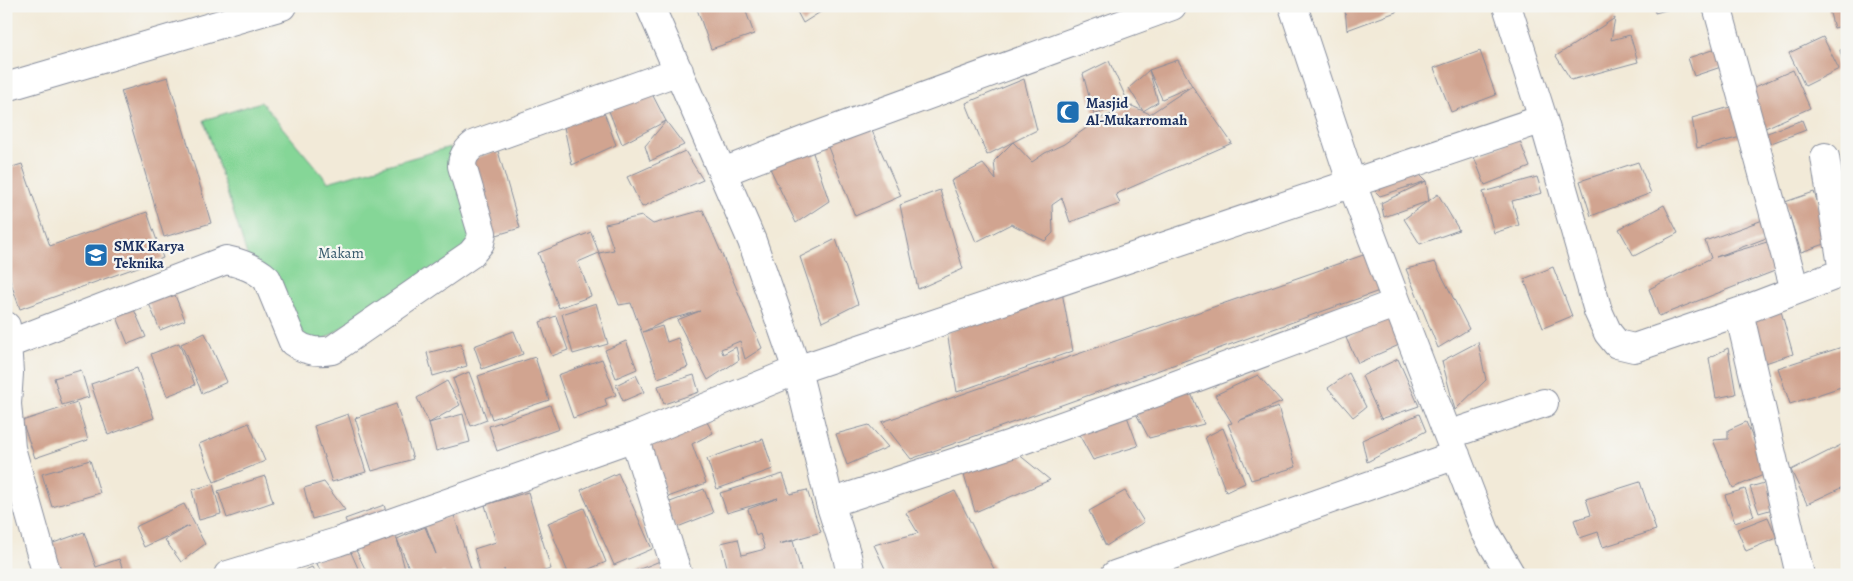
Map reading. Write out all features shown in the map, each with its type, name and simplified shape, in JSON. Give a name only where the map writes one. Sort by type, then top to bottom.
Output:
[{"type":"street","points":[[6,87],[282,6]]},
{"type":"street","points":[[650,6],[752,241],[797,370],[830,503],[851,575]]},
{"type":"street","points":[[723,172],[1172,6]]},
{"type":"street","points":[[1293,6],[1352,184],[1397,303],[1485,531],[1510,575]]},
{"type":"street","points":[[1507,6],[1543,119],[1598,311],[1608,333],[1617,344],[1634,348],[1738,312],[1845,271],[1825,157]]},
{"type":"street","points":[[1717,6],[1795,290]]},
{"type":"street","points":[[47,575],[9,449],[7,335],[226,260],[260,272],[267,279],[293,342],[308,350],[324,352],[332,350],[471,254],[480,243],[482,233],[462,166],[462,159],[467,150],[475,144],[678,71]]},
{"type":"street","points":[[228,575],[337,542],[634,437],[797,370],[1543,119]]},
{"type":"street","points":[[830,503],[1129,402],[1397,303]]},
{"type":"street","points":[[1738,312],[1800,575]]},
{"type":"street","points":[[1115,575],[1452,445],[1544,403]]},
{"type":"street","points":[[634,437],[678,575]]},
{"type":"green space","name":"Makam","points":[[261,102],[328,182],[450,147],[473,218],[475,244],[313,346],[248,258],[204,120]]},
{"type":"building","points":[[696,6],[744,6],[754,34],[711,49]]},
{"type":"building","points":[[794,6],[830,6],[803,23]]},
{"type":"building","points":[[1343,6],[1397,6],[1396,12],[1347,30]]},
{"type":"building","points":[[1654,6],[1677,6],[1677,7],[1655,13]]},
{"type":"building","points":[[1828,6],[1847,6],[1847,25],[1834,28]]},
{"type":"building","points":[[1615,18],[1611,40],[1630,35],[1638,62],[1571,80],[1556,56]]},
{"type":"building","points":[[1823,37],[1839,69],[1805,86],[1789,53]]},
{"type":"building","points":[[1718,48],[1724,66],[1694,76],[1688,58]]},
{"type":"building","points":[[1847,48],[1847,74],[1846,74],[1840,50]]},
{"type":"building","points":[[1480,51],[1496,95],[1451,112],[1434,68]]},
{"type":"building","points":[[1178,60],[1192,86],[1162,99],[1149,70]]},
{"type":"building","points":[[1109,61],[1128,102],[1094,115],[1083,74]]},
{"type":"building","points":[[1149,70],[1158,102],[1143,111],[1129,88]]},
{"type":"building","points":[[1793,70],[1810,108],[1763,129],[1746,91]]},
{"type":"building","points":[[168,77],[211,223],[164,237],[121,91]]},
{"type":"building","points":[[1024,79],[1037,130],[987,155],[966,103]]},
{"type":"building","points":[[1192,86],[1232,143],[1116,194],[1120,204],[1070,222],[1062,198],[1052,205],[1053,233],[1045,241],[1011,224],[976,242],[951,181],[983,164],[996,180],[994,161],[1013,142],[1032,162],[1064,144],[1099,119],[1132,106],[1150,114]]},
{"type":"building","points":[[650,90],[666,121],[622,144],[609,111]]},
{"type":"building","points":[[1737,105],[1745,136],[1697,148],[1692,118]]},
{"type":"building","points":[[602,107],[616,145],[572,165],[564,127]]},
{"type":"building","points":[[1802,120],[1806,130],[1766,145],[1762,135]]},
{"type":"building","points":[[666,121],[684,145],[650,161],[645,146]]},
{"type":"building","points":[[869,124],[901,196],[855,216],[826,142]]},
{"type":"building","points":[[1519,139],[1530,167],[1485,185],[1474,157]]},
{"type":"building","points":[[809,141],[829,201],[796,223],[767,162]]},
{"type":"building","points":[[498,151],[520,228],[490,237],[468,160]]},
{"type":"building","points":[[685,151],[703,180],[642,207],[627,177]]},
{"type":"building","points":[[1638,162],[1651,193],[1591,216],[1580,181]]},
{"type":"building","points":[[22,164],[50,246],[147,212],[163,258],[20,309],[6,269],[6,169]]},
{"type":"building","points":[[1414,169],[1426,181],[1380,196],[1369,185]]},
{"type":"building","points":[[1537,177],[1542,193],[1512,201],[1519,225],[1494,233],[1483,192]]},
{"type":"building","points":[[1426,181],[1429,201],[1384,217],[1381,203]]},
{"type":"building","points":[[940,190],[963,269],[918,289],[900,205]]},
{"type":"building","points":[[1814,192],[1831,242],[1801,252],[1785,202]]},
{"type":"building","points":[[1438,194],[1459,230],[1420,244],[1404,219]]},
{"type":"building","points":[[1664,205],[1678,233],[1634,256],[1619,229]]},
{"type":"building","points":[[703,210],[762,348],[745,359],[740,341],[721,349],[723,354],[736,347],[739,360],[708,380],[677,320],[700,311],[667,320],[643,332],[662,326],[667,342],[678,338],[688,367],[658,378],[631,303],[619,305],[599,253],[614,250],[605,224],[642,216],[653,224]]},
{"type":"building","points":[[1771,217],[1777,234],[1716,257],[1774,240],[1785,267],[1659,316],[1649,289],[1711,258],[1705,241]]},
{"type":"building","points":[[591,232],[599,253],[578,262],[591,296],[559,308],[538,253]]},
{"type":"building","points":[[836,239],[858,304],[822,322],[800,257]]},
{"type":"building","points":[[1372,252],[1382,290],[911,459],[882,422]]},
{"type":"building","points":[[1435,262],[1469,329],[1438,348],[1406,269]]},
{"type":"building","points":[[1553,267],[1572,316],[1543,328],[1524,279]]},
{"type":"building","points":[[170,283],[185,320],[160,330],[145,294]]},
{"type":"building","points":[[1062,292],[1073,351],[957,392],[947,332]]},
{"type":"building","points":[[129,298],[146,337],[128,344],[112,305]]},
{"type":"building","points":[[596,303],[608,344],[573,354],[562,314]]},
{"type":"building","points":[[1781,311],[1793,354],[1759,365],[1749,318]]},
{"type":"building","points":[[1390,315],[1406,342],[1358,363],[1346,338]]},
{"type":"building","points":[[556,316],[568,350],[552,356],[540,322]]},
{"type":"building","points":[[514,331],[523,354],[482,369],[474,346]]},
{"type":"building","points":[[205,333],[227,382],[202,393],[181,344]]},
{"type":"building","points":[[626,341],[637,369],[616,378],[605,350]]},
{"type":"building","points":[[1478,342],[1486,380],[1455,410],[1442,361]]},
{"type":"building","points":[[179,343],[195,385],[167,396],[151,354]]},
{"type":"building","points":[[461,344],[467,366],[433,376],[427,353]]},
{"type":"building","points":[[1842,347],[1847,362],[1847,385],[1790,404],[1778,368]]},
{"type":"building","points":[[1728,348],[1736,394],[1716,398],[1709,358]]},
{"type":"building","points":[[535,357],[549,400],[492,419],[478,376]]},
{"type":"building","points":[[602,359],[616,395],[605,399],[607,406],[573,418],[558,375]]},
{"type":"building","points":[[1398,359],[1419,406],[1381,419],[1362,376]]},
{"type":"building","points":[[137,368],[154,418],[108,435],[91,384]]},
{"type":"building","points":[[81,370],[89,397],[62,405],[54,378]]},
{"type":"building","points":[[469,372],[487,420],[471,426],[453,379]]},
{"type":"building","points":[[1349,373],[1366,407],[1353,417],[1328,388]]},
{"type":"building","points":[[636,375],[644,392],[623,401],[616,385]]},
{"type":"building","points":[[694,375],[699,392],[664,404],[658,386]]},
{"type":"building","points":[[1258,375],[1282,402],[1238,421],[1278,407],[1296,467],[1251,480],[1228,424],[1232,423],[1215,395]]},
{"type":"building","points":[[447,381],[460,405],[429,423],[417,398]]},
{"type":"building","points":[[1188,386],[1204,424],[1149,438],[1133,408]]},
{"type":"building","points":[[77,403],[88,440],[35,458],[22,421]]},
{"type":"building","points":[[396,404],[413,459],[372,471],[355,418]]},
{"type":"building","points":[[550,405],[559,429],[497,451],[489,426]]},
{"type":"building","points":[[1125,411],[1138,446],[1093,460],[1076,429]]},
{"type":"building","points":[[702,413],[713,433],[692,444],[706,483],[668,497],[646,439]]},
{"type":"building","points":[[348,414],[366,472],[332,482],[314,426]]},
{"type":"building","points":[[463,414],[470,442],[436,451],[429,423]]},
{"type":"building","points":[[1419,414],[1426,431],[1367,462],[1362,440]]},
{"type":"building","points":[[1746,422],[1768,473],[1733,488],[1713,440],[1728,439],[1728,430]]},
{"type":"building","points":[[249,423],[265,461],[214,482],[199,444]]},
{"type":"building","points":[[869,425],[888,447],[847,465],[836,434]]},
{"type":"building","points":[[1223,428],[1245,483],[1226,492],[1205,437]]},
{"type":"building","points":[[763,439],[773,469],[717,489],[707,459]]},
{"type":"building","points":[[1847,442],[1847,485],[1807,504],[1791,470]]},
{"type":"building","points":[[1012,449],[1050,480],[975,512],[961,464]]},
{"type":"building","points":[[90,460],[100,493],[52,507],[42,474]]},
{"type":"building","points":[[618,473],[652,549],[614,565],[581,490]]},
{"type":"building","points":[[783,474],[790,494],[807,490],[821,532],[779,544],[793,541],[802,575],[729,575],[721,543],[738,539],[742,555],[765,549],[760,534],[756,536],[748,509],[778,498],[727,513],[720,493]]},
{"type":"building","points":[[265,476],[273,502],[227,518],[218,491]]},
{"type":"building","points":[[324,482],[345,510],[312,519],[304,488]]},
{"type":"building","points":[[1640,482],[1656,530],[1603,547],[1598,532],[1580,538],[1574,520],[1591,515],[1586,499]]},
{"type":"building","points":[[1768,482],[1776,508],[1759,513],[1750,487]]},
{"type":"building","points":[[213,484],[221,514],[199,520],[192,490]]},
{"type":"building","points":[[704,489],[713,513],[675,528],[665,504]]},
{"type":"building","points":[[1745,489],[1754,516],[1735,523],[1725,495]]},
{"type":"building","points":[[955,491],[994,569],[980,575],[888,575],[874,545],[918,533],[906,513]]},
{"type":"building","points":[[1125,491],[1144,522],[1106,546],[1089,511]]},
{"type":"building","points":[[528,492],[551,569],[530,575],[506,575],[504,569],[505,575],[481,575],[474,549],[496,542],[485,505]]},
{"type":"building","points":[[184,504],[205,544],[181,562],[165,540],[189,526],[144,547],[135,527]]},
{"type":"building","points":[[384,505],[388,518],[350,531],[345,519]]},
{"type":"building","points":[[584,508],[606,562],[575,575],[569,575],[548,523]]},
{"type":"building","points":[[454,515],[473,575],[445,575],[444,572],[439,575],[412,575],[397,539],[425,527],[436,554],[425,524]]},
{"type":"building","points":[[1768,517],[1777,538],[1746,551],[1737,529]]},
{"type":"building","points":[[392,531],[397,539],[406,573],[402,575],[368,575],[354,546]]},
{"type":"building","points":[[84,532],[96,567],[119,559],[125,575],[55,575],[45,546]]},
{"type":"building","points":[[349,548],[361,575],[322,575],[315,559]]},
{"type":"building","points":[[660,561],[665,575],[625,575]]},
{"type":"building","points":[[312,567],[316,575],[294,575]]},
{"type":"place","name":"Masjid Al-Mukarromah","points":[[1068,112]]},
{"type":"place","name":"SMK Karya Teknika","points":[[96,255]]}]
